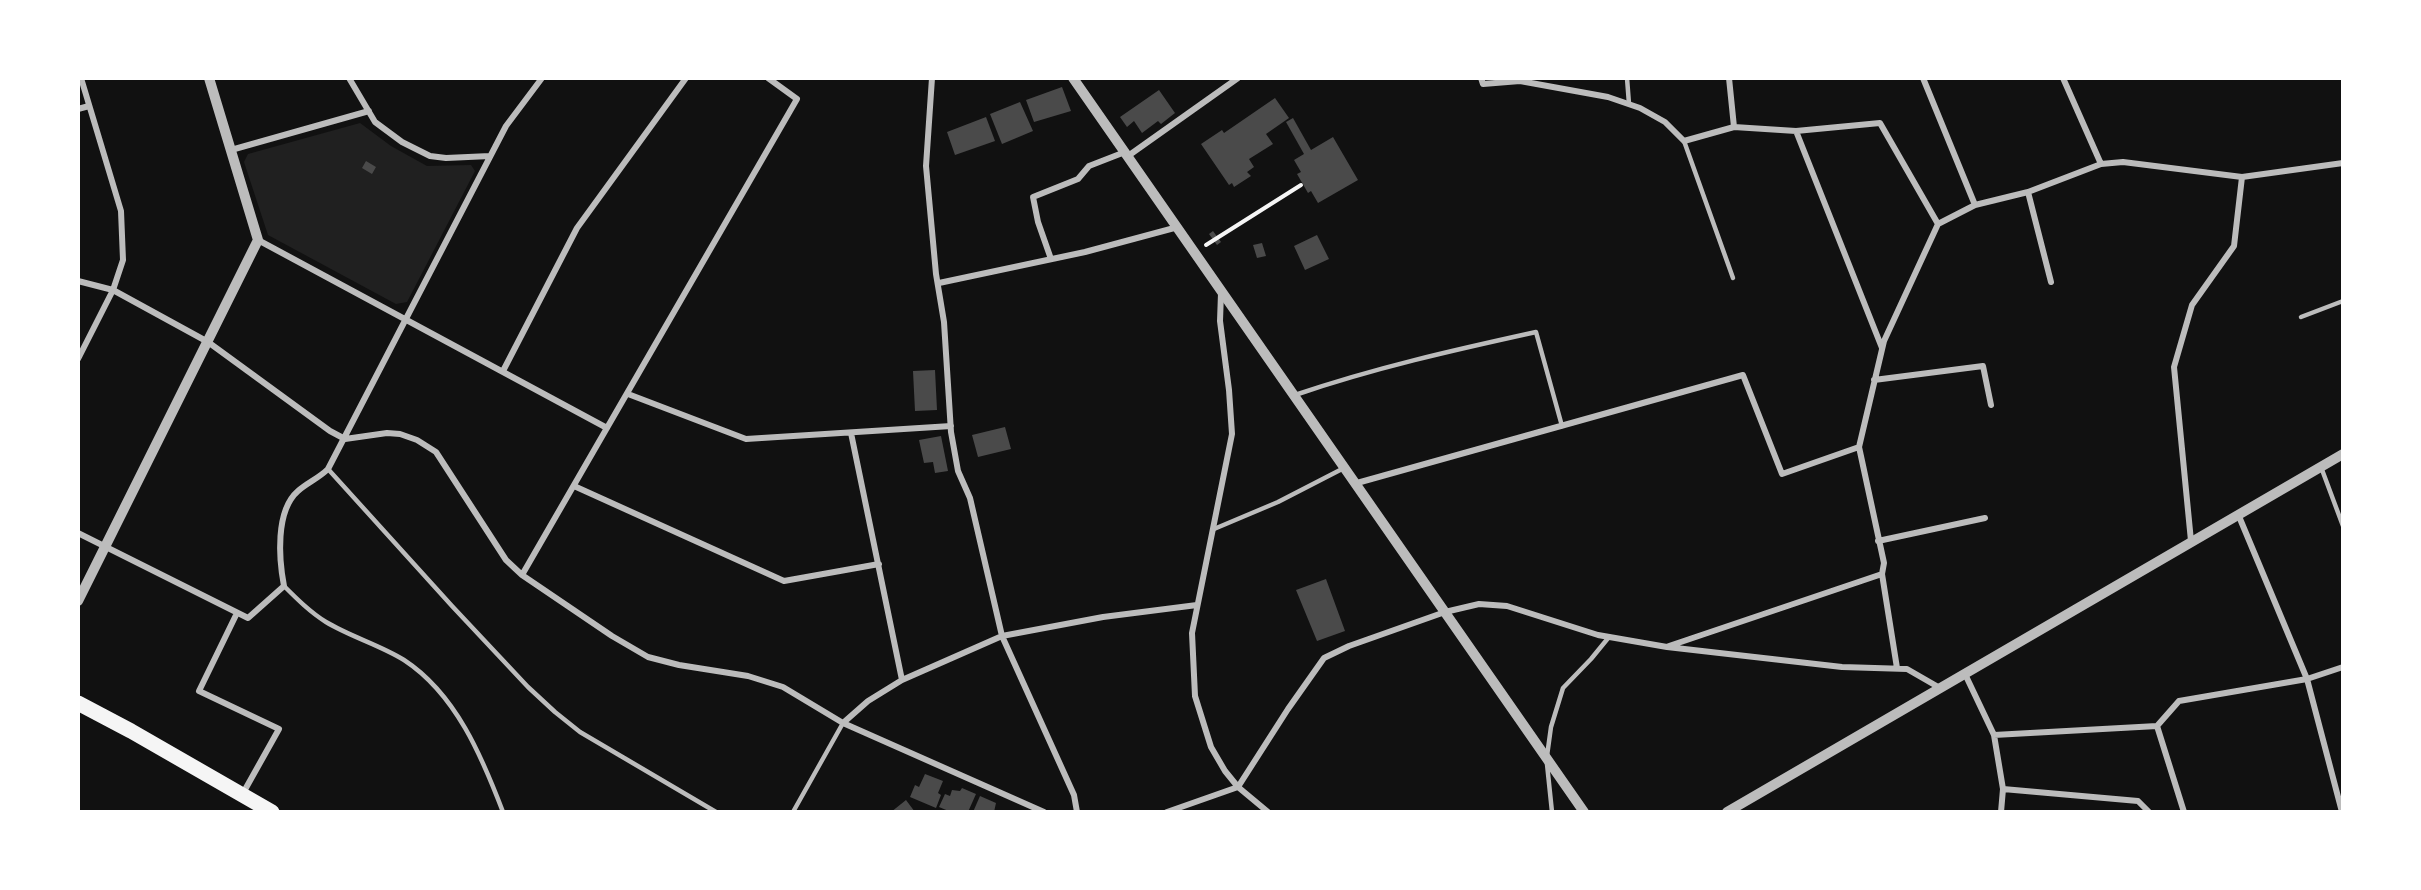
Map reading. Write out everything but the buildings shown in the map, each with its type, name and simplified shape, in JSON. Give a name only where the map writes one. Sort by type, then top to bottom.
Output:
[{"type":"main road","points":[[78,703],[272,812]]},
{"type":"street","points":[[78,359],[113,290],[123,260],[121,211],[81,78]]},
{"type":"street","points":[[78,601],[258,240],[209,78]]},
{"type":"street","points":[[349,78],[375,122],[402,142],[430,156],[490,156]]},
{"type":"street","points":[[78,533],[248,618],[284,586],[279,548],[282,525],[290,502],[297,492],[328,470],[506,126],[542,78]]},
{"type":"street","points":[[503,371],[577,228],[686,78]]},
{"type":"street","points":[[522,575],[797,99],[768,78]]},
{"type":"street","points":[[932,78],[926,165],[951,426],[958,471],[970,498],[1002,636],[1074,795],[1077,812]]},
{"type":"street","points":[[1073,78],[1584,812]]},
{"type":"street","points":[[1051,260],[1038,222],[1033,197],[1078,179],[1089,166],[1127,154],[1238,78]]},
{"type":"street","points":[[1481,78],[1483,84],[1520,81],[1608,97],[1629,104],[1665,122],[1684,141],[1734,127],[1796,131],[1880,123],[1938,224]]},
{"type":"street","points":[[1729,78],[1734,127]]},
{"type":"street","points":[[1923,78],[1975,205]]},
{"type":"street","points":[[2063,78],[2101,164]]},
{"type":"street","points":[[78,109],[89,106]]},
{"type":"street","points":[[231,150],[369,111]]},
{"type":"street","points":[[1796,131],[1882,348]]},
{"type":"street","points":[[1897,668],[1882,574],[1884,563],[1859,447],[1882,348],[1938,224],[1975,205],[2028,192],[2101,164],[2123,162],[2242,177],[2343,163]]},
{"type":"street","points":[[2191,541],[2174,366],[2192,306],[2234,246],[2242,177]]},
{"type":"street","points":[[2028,192],[2051,282]]},
{"type":"street","points":[[939,283],[1085,252],[1178,226]]},
{"type":"street","points":[[258,240],[607,428]]},
{"type":"street","points":[[78,281],[113,290],[208,342],[330,431],[345,439],[387,433],[400,434],[417,440],[436,453],[506,560],[522,575],[612,636],[648,657],[679,665],[748,676],[783,687],[843,723],[1044,812]]},
{"type":"street","points":[[1221,288],[1220,321],[1232,434],[1192,633],[1195,696],[1211,747],[1225,771],[1238,787],[1268,812]]},
{"type":"street","points":[[1874,380],[1983,366],[1990,405]]},
{"type":"street","points":[[1357,483],[1743,375],[1782,474],[1859,447]]},
{"type":"street","points":[[628,394],[746,439],[951,426]]},
{"type":"street","points":[[851,433],[902,680]]},
{"type":"street","points":[[1732,812],[1940,688],[2343,454]]},
{"type":"street","points":[[574,486],[784,581],[879,564]]},
{"type":"street","points":[[2238,514],[2307,679],[2342,812]]},
{"type":"street","points":[[1878,541],[1985,518]]},
{"type":"street","points":[[1667,647],[1882,574]]},
{"type":"street","points":[[1167,812],[1238,787],[1324,658],[1349,646],[1445,612],[1479,604],[1507,606],[1609,637],[1667,647],[1842,667],[1906,669],[1940,688]]},
{"type":"street","points":[[843,723],[868,701],[902,680],[1002,636],[1103,617],[1197,605]]},
{"type":"street","points":[[237,613],[199,690],[279,729],[242,795]]},
{"type":"street","points":[[1994,735],[2157,726],[2179,700],[2307,679],[2343,667]]},
{"type":"street","points":[[1965,674],[1994,735],[2003,789],[2001,812]]},
{"type":"street","points":[[2157,726],[2184,812]]},
{"type":"street","points":[[2003,789],[2138,801],[2149,812]]},
{"type":"lane","points":[[1627,78],[1629,104]]},
{"type":"lane","points":[[1684,141],[1733,278]]},
{"type":"lane","points":[[2301,317],[2343,301]]},
{"type":"lane","points":[[1295,395],[1349,376],[1397,363],[1536,332],[1562,426]]},
{"type":"lane","points":[[2321,467],[2343,526]]},
{"type":"lane","points":[[1214,529],[1278,502],[1346,468]]},
{"type":"lane","points":[[328,470],[521,679],[555,712],[580,732],[716,812]]},
{"type":"lane","points":[[284,586],[311,612],[405,661],[437,690],[462,722],[491,781],[503,812]]},
{"type":"lane","points":[[1552,812],[1547,758],[1551,727],[1563,688],[1609,637]]},
{"type":"lane","points":[[793,812],[843,723]]},
{"type":"path","points":[[1195,252],[1301,185]]},
{"type":"shaded area","points":[[360,123],[391,146],[427,166],[471,165],[475,171],[407,302],[396,304],[268,235],[244,162],[248,154]]}]
